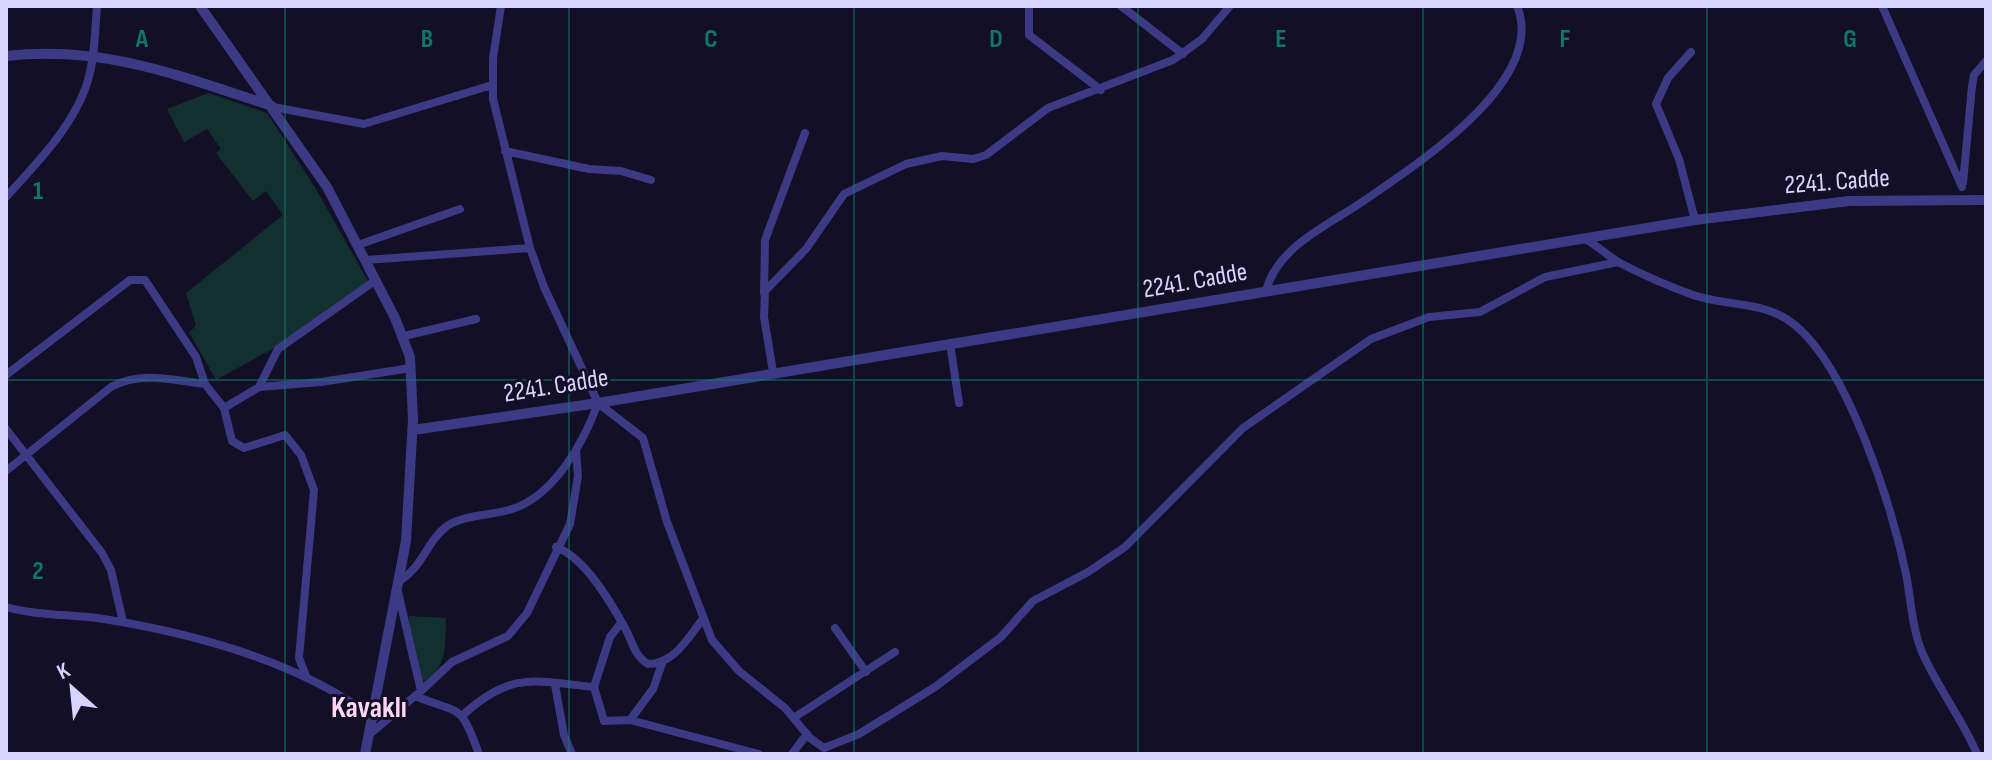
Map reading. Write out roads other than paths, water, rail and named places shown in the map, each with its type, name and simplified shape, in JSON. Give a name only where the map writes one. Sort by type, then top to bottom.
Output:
[{"type":"street","points":[[6,197],[75,110],[86,86],[97,6]]},
{"type":"street","points":[[200,6],[311,160],[404,336],[411,368],[413,430],[399,586],[365,754]]},
{"type":"street","points":[[501,6],[492,85],[505,151],[530,248],[544,287],[598,403],[643,438],[667,522],[712,640],[739,671],[795,717],[822,751],[859,734],[935,687],[1001,637],[1033,601],[1088,572],[1125,547],[1243,428],[1371,339],[1429,317],[1480,312],[1545,277],[1618,262]]},
{"type":"street","points":[[1029,6],[1029,35],[1101,90]]},
{"type":"street","points":[[1121,6],[1183,54]]},
{"type":"street","points":[[764,296],[771,282],[812,242],[844,194],[906,164],[950,156],[979,158],[1048,108],[1101,90],[1183,54],[1210,31],[1230,6]]},
{"type":"street","points":[[1266,291],[1275,270],[1297,245],[1436,149],[1498,90],[1511,68],[1524,33],[1517,6]]},
{"type":"street","points":[[1882,6],[1962,187]]},
{"type":"street","points":[[1691,52],[1668,78],[1656,104],[1679,159],[1695,220]]},
{"type":"street","points":[[6,56],[92,55],[146,64],[273,107],[364,124],[492,85]]},
{"type":"street","points":[[1962,200],[1972,86],[1974,75],[1986,61]]},
{"type":"street","points":[[773,372],[764,296],[765,240],[805,133]]},
{"type":"street","points":[[505,151],[589,169],[621,171],[651,180]]},
{"type":"street","name":"2241. Cadde","points":[[413,430],[598,403],[1695,220],[1836,202],[1986,200]]},
{"type":"street","points":[[358,245],[460,209]]},
{"type":"street","points":[[1585,239],[1618,262],[1696,296],[1754,305],[1780,316],[1797,326],[1814,346],[1841,387],[1864,435],[1906,571],[1923,653],[1977,754]]},
{"type":"street","points":[[366,260],[530,248]]},
{"type":"street","points":[[6,375],[137,278],[145,280],[196,357],[205,384],[224,408],[232,441],[244,448],[285,435],[301,455],[314,490],[299,658],[306,676]]},
{"type":"street","points":[[259,387],[278,349],[376,280]]},
{"type":"street","points":[[404,336],[476,319]]},
{"type":"street","points":[[950,343],[959,403]]},
{"type":"street","points":[[224,408],[259,387],[321,382],[411,368]]},
{"type":"street","points":[[6,471],[111,387],[128,378],[147,376],[205,384]]},
{"type":"street","points":[[399,586],[414,571],[434,538],[446,527],[522,505],[542,489],[584,438],[598,403]]},
{"type":"street","points":[[6,429],[102,553],[111,570],[123,622]]},
{"type":"street","points":[[370,734],[452,662],[515,630],[527,613],[556,547],[570,524],[575,503],[576,450]]},
{"type":"street","points":[[556,547],[583,564],[642,661],[648,664],[663,661],[677,653],[702,620]]},
{"type":"street","points":[[399,586],[418,693]]},
{"type":"street","points":[[6,607],[123,622],[202,642],[306,676],[330,688],[374,718]]},
{"type":"street","points":[[621,623],[610,637],[594,687],[603,720],[630,720],[759,754]]},
{"type":"street","points":[[835,628],[866,672]]},
{"type":"street","points":[[795,717],[895,652]]},
{"type":"street","points":[[630,720],[653,689],[663,661]]},
{"type":"street","points":[[463,715],[481,699],[518,680],[594,687]]},
{"type":"street","points":[[555,685],[564,735],[572,754]]},
{"type":"street","points":[[418,693],[453,707],[463,715],[479,754]]},
{"type":"street","points":[[792,754],[807,734]]},
{"type":"district","name":"Kavaklı","points":[[369,708]]}]
